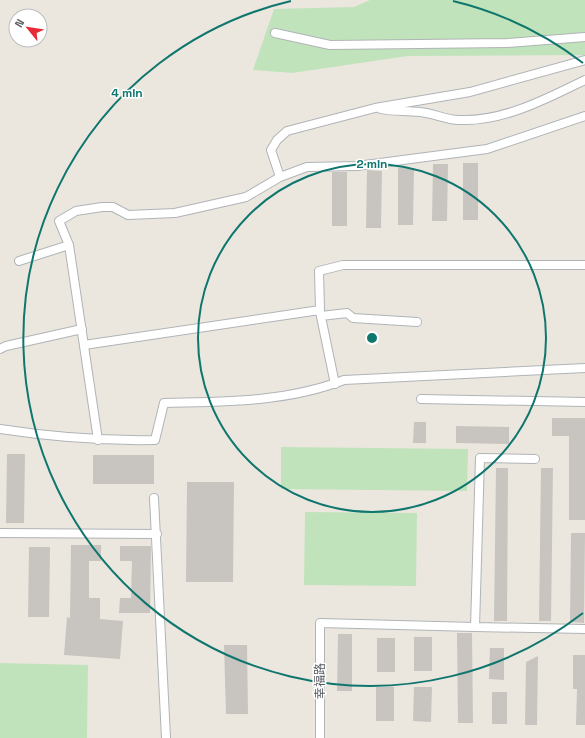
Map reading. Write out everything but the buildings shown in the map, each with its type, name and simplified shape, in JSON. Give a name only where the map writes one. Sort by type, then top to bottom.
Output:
[{"type":"street","points":[[275,33],[330,45],[507,43],[585,37]]},
{"type":"street","points":[[280,177],[271,150],[277,140],[287,131],[376,108],[470,92],[585,60]]},
{"type":"street","points":[[376,108],[391,111],[420,112],[458,120],[486,118],[533,105],[585,80]]},
{"type":"street","points":[[98,440],[69,245],[60,221],[76,210],[113,207],[128,215],[175,213],[246,197],[280,177],[307,167],[356,166],[488,149],[585,116]]},
{"type":"street","points":[[19,261],[69,245]]},
{"type":"street","points":[[335,384],[320,313],[319,271],[343,265],[585,265]]},
{"type":"street","points":[[84,344],[320,313],[347,313],[353,318],[417,322]]},
{"type":"street","points":[[0,349],[6,346],[82,329]]},
{"type":"street","points":[[0,429],[43,436],[98,440],[155,440],[164,403],[238,402],[321,389],[344,380],[585,368]]},
{"type":"street","points":[[421,399],[585,402]]},
{"type":"street","points":[[535,459],[480,458],[475,627],[585,629]]},
{"type":"street","points":[[154,498],[166,738]]},
{"type":"street","points":[[0,533],[157,534]]},
{"type":"street","name":"幸福路","points":[[320,738],[320,623],[475,627]]},
{"type":"green space","points":[[370,0],[585,0],[585,55],[408,56],[292,73],[253,70],[274,9],[354,7]]},
{"type":"green space","points":[[281,447],[468,449],[467,491],[281,489]]},
{"type":"green space","points":[[305,512],[417,513],[416,586],[304,585]]},
{"type":"green space","points":[[0,663],[88,665],[87,738],[0,738]]}]
